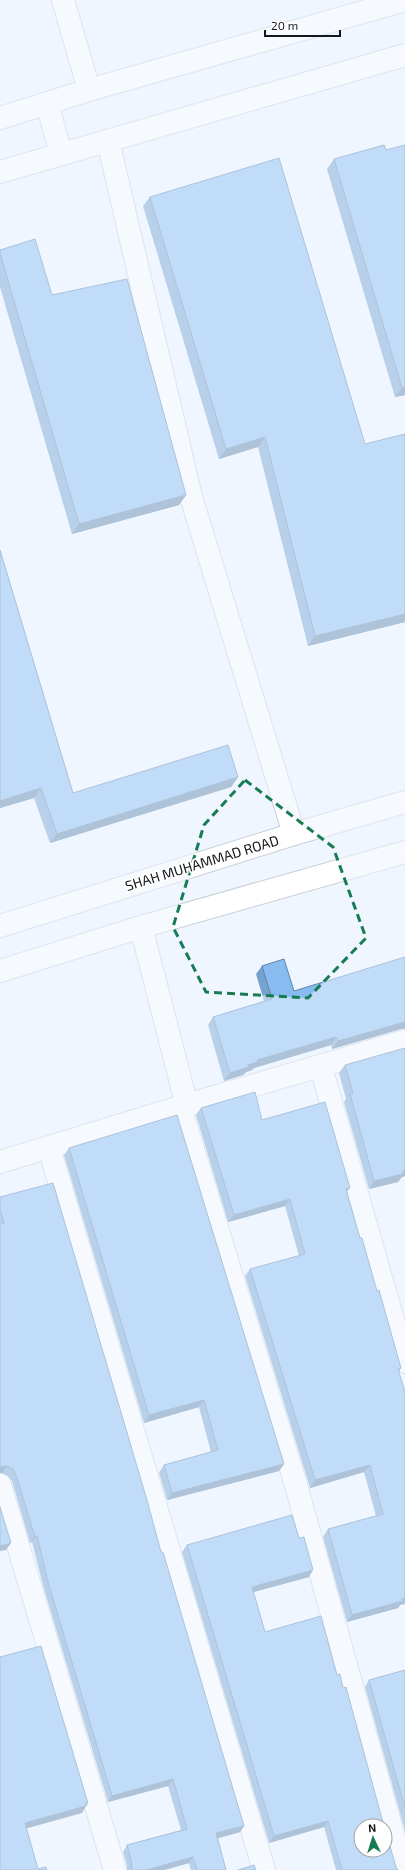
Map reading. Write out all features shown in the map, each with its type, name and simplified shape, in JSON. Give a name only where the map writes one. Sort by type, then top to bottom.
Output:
[{"type":"street","points":[[63,0],[89,90]]},
{"type":"street","points":[[0,118],[89,90],[405,0]]},
{"type":"street","points":[[0,172],[405,55]]},
{"type":"street","points":[[47,103],[61,154]]},
{"type":"street","points":[[108,141],[191,497],[294,834]]},
{"type":"street","name":"SHAH MUHAMMAD ROAD","points":[[0,926],[294,834],[405,802]]},
{"type":"street","points":[[0,971],[141,927],[405,852]]},
{"type":"street","points":[[141,927],[183,1106],[296,1485],[403,1870]]},
{"type":"street","points":[[0,1162],[183,1106],[321,1067],[405,1041]]},
{"type":"street","points":[[321,1067],[405,1362]]},
{"type":"street","points":[[49,1148],[264,1870]]},
{"type":"street","points":[[0,1485],[115,1870]]},
{"type":"highlighted area","points":[[245,780],[333,847],[366,938],[308,998],[206,992],[173,927],[204,825]]},
{"type":"building","points":[[384,145],[386,150],[405,145],[405,387],[402,388],[334,159]]},
{"type":"building","points":[[279,158],[365,444],[405,434],[405,614],[315,636],[265,437],[226,449],[150,197]]},
{"type":"building","points":[[35,239],[52,295],[127,279],[186,495],[79,524],[0,253],[0,250]]},
{"type":"building","points":[[0,550],[73,793],[228,745],[238,777],[57,834],[41,788],[0,801]]},
{"type":"building","points":[[405,957],[405,1022],[338,1041],[336,1037],[257,1060],[258,1062],[248,1065],[249,1067],[230,1073],[213,1017],[272,999],[262,966],[284,959],[294,991]]},
{"type":"building","points":[[405,1048],[405,1170],[403,1171],[403,1174],[374,1181],[350,1094],[353,1093],[345,1065]]},
{"type":"building","points":[[255,1092],[262,1120],[325,1102],[350,1188],[346,1189],[360,1238],[362,1238],[377,1291],[379,1290],[401,1368],[398,1369],[405,1392],[405,1598],[402,1599],[403,1601],[352,1615],[328,1529],[383,1514],[370,1465],[315,1480],[250,1269],[305,1254],[290,1199],[234,1215],[201,1108]]},
{"type":"building","points":[[177,1115],[284,1464],[172,1493],[164,1465],[218,1450],[204,1400],[149,1415],[69,1148]]},
{"type":"building","points":[[53,1183],[161,1552],[163,1552],[244,1826],[216,1833],[226,1870],[197,1870],[193,1857],[146,1870],[132,1870],[127,1845],[187,1829],[173,1779],[112,1796],[48,1582],[37,1536],[35,1537],[13,1469],[7,1466],[0,1467],[0,1224],[4,1223],[0,1209],[0,1197]]},
{"type":"building","points":[[0,1507],[11,1543],[0,1546]]},
{"type":"building","points":[[292,1515],[299,1538],[304,1537],[313,1570],[252,1587],[265,1632],[321,1616],[337,1675],[340,1674],[343,1688],[346,1687],[382,1818],[353,1818],[353,1858],[393,1858],[393,1857],[398,1870],[342,1870],[328,1821],[274,1836],[187,1545]]},
{"type":"building","points":[[41,1646],[88,1803],[85,1803],[86,1806],[25,1823],[38,1869],[46,1867],[47,1870],[0,1870],[0,1657]]},
{"type":"building","points":[[405,1670],[405,1808],[369,1680]]},
{"type":"building","points":[[254,1865],[256,1870],[238,1870]]}]
